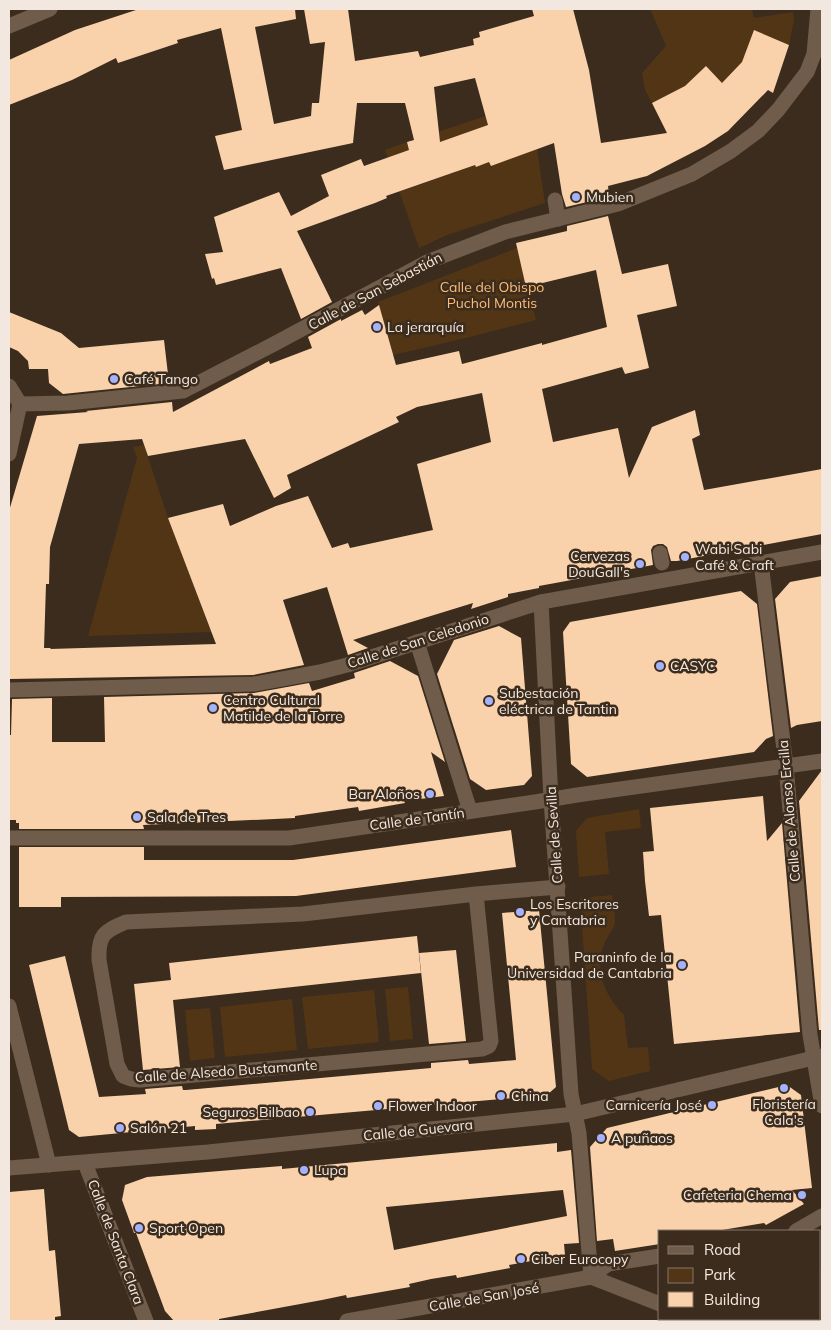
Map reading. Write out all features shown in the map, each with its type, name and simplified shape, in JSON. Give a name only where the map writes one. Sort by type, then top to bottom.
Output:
[{"type":"street","points":[[9,26],[50,9]]},
{"type":"street","name":"Calle de San Sebastián","points":[[20,404],[68,403],[183,390],[274,344],[427,262],[505,232],[618,204],[692,174],[731,152],[758,131],[815,71],[814,54],[818,9]]},
{"type":"street","points":[[555,200],[558,219]]},
{"type":"street","points":[[9,386],[20,404],[9,454]]},
{"type":"street","name":"Calle de San Celedonio","points":[[9,690],[254,684],[329,670],[541,602],[822,552]]},
{"type":"street","name":"Calle de Alonso Ercilla","points":[[761,563],[786,766],[818,1058]]},
{"type":"street","name":"Calle de Sevilla","points":[[541,602],[551,799],[571,1094],[580,1145],[591,1277]]},
{"type":"street","points":[[417,642],[470,811]]},
{"type":"street","name":"Calle de Tantín","points":[[9,838],[289,838],[822,761]]},
{"type":"street","name":"Calle de Alsedo Bustamante","points":[[476,894],[491,1041],[489,1046],[482,1049],[140,1080],[123,1076],[117,1064],[99,960],[99,946],[103,934],[111,928],[126,922],[303,914],[476,894],[558,887]]},
{"type":"street","points":[[9,1006],[49,1165]]},
{"type":"street","points":[[818,1058],[822,1106]]},
{"type":"street","name":"Calle de Guevara","points":[[9,1168],[85,1163],[575,1114],[818,1058]]},
{"type":"street","name":"Calle de Santa Clara","points":[[85,1163],[146,1321]]},
{"type":"street","points":[[798,1230],[822,1216]]},
{"type":"street","name":"Calle de San José","points":[[347,1321],[591,1277],[608,1264],[658,1256]]},
{"type":"street","points":[[591,1277],[658,1303]]},
{"type":"green space","points":[[650,9],[752,9],[754,18],[793,12],[794,20],[789,45],[754,30],[742,62],[722,83],[706,66],[685,86],[652,103],[645,90],[642,73],[666,46]]},
{"type":"green space","points":[[530,101],[545,203],[447,235],[419,248],[385,150],[407,142],[412,156],[392,163],[401,191],[456,172],[446,144],[423,137]],"holes":[[[493,123],[491,166],[489,162],[476,167],[465,134]]]},
{"type":"green space","name":"Calle del Obispo Puchol Montis","points":[[517,248],[536,320],[393,355],[378,302]]},
{"type":"green space","points":[[144,445],[168,518],[208,624],[213,632],[88,636],[137,458],[133,447]]},
{"type":"green space","points":[[639,809],[641,828],[605,832],[609,874],[579,877],[576,831],[587,818]]},
{"type":"green space","points":[[612,895],[615,923],[600,956],[601,975],[603,984],[612,1001],[624,1015],[628,1048],[648,1047],[650,1071],[609,1081],[592,1069],[580,898]]},
{"type":"green space","points":[[408,987],[413,1039],[390,1041],[385,989]]},
{"type":"green space","points":[[374,990],[379,1042],[308,1049],[302,997]]},
{"type":"green space","points":[[292,999],[297,1050],[225,1057],[220,1007]]},
{"type":"green space","points":[[210,1008],[215,1058],[190,1061],[185,1010]]},
{"type":"green space","points":[[821,1268],[822,1321],[782,1320],[821,1320]]},
{"type":"building","points":[[139,9],[295,9],[296,19],[255,27],[274,124],[311,116],[312,103],[319,103],[325,42],[310,44],[304,9],[348,9],[355,61],[418,51],[420,57],[474,45],[473,39],[480,37],[479,32],[534,16],[532,9],[573,9],[589,70],[601,143],[667,133],[652,103],[685,86],[706,66],[722,83],[742,62],[754,30],[789,45],[773,93],[768,90],[728,131],[705,146],[647,176],[608,186],[609,195],[604,195],[604,198],[566,207],[562,194],[554,143],[491,166],[489,162],[476,167],[475,165],[386,196],[387,198],[375,203],[297,231],[332,302],[301,319],[281,268],[216,285],[214,278],[212,279],[205,254],[223,252],[214,217],[279,192],[291,216],[329,196],[321,175],[361,159],[364,166],[409,150],[407,142],[414,140],[405,103],[357,103],[353,143],[224,170],[215,136],[242,130],[221,28],[177,40],[178,43],[118,63],[116,58],[72,80],[9,105],[9,60],[75,30]],"holes":[[[475,78],[488,125],[440,142],[434,87]]]},
{"type":"building","points":[[608,216],[622,274],[668,264],[677,306],[637,315],[649,368],[625,374],[622,367],[542,389],[553,442],[618,428],[629,478],[652,427],[695,410],[700,435],[692,439],[704,490],[822,469],[822,534],[677,561],[671,561],[667,547],[663,544],[658,544],[653,546],[651,550],[653,565],[539,586],[539,588],[508,594],[508,597],[471,609],[473,603],[353,640],[368,648],[348,655],[327,587],[283,600],[304,665],[253,675],[9,679],[9,511],[37,416],[172,402],[173,412],[269,361],[270,364],[312,348],[308,337],[362,310],[365,315],[379,305],[396,365],[459,351],[462,364],[607,327],[596,270],[526,287],[516,243],[567,231],[567,226]],"holes":[[[482,393],[491,442],[417,464],[433,530],[350,548],[348,543],[332,548],[308,496],[276,506],[230,526],[223,504],[168,518],[216,644],[44,648],[46,584],[49,584],[50,547],[79,444],[142,439],[148,456],[245,439],[274,498],[291,488],[287,475],[399,422],[396,417],[417,407]]]},
{"type":"building","points":[[9,312],[61,333],[79,348],[164,340],[169,383],[63,394],[49,383],[48,369],[29,369],[28,361],[18,351],[9,347]]},
{"type":"building","points":[[822,576],[822,721],[797,725],[791,728],[775,599],[790,582]]},
{"type":"building","name":"CASYC","points":[[741,591],[757,604],[773,736],[766,739],[754,752],[587,777],[571,764],[563,632],[570,622]]},
{"type":"building","name":"Subestación eléctrica de Tantin","points":[[499,626],[521,638],[532,776],[524,785],[486,790],[470,779],[437,674],[454,640]]},
{"type":"building","points":[[390,661],[418,676],[445,762],[431,752],[444,796],[404,801],[405,803],[359,811],[358,807],[295,816],[295,818],[143,825],[144,829],[19,829],[19,823],[16,823],[16,820],[9,820],[9,735],[11,735],[12,699],[52,698],[52,742],[105,742],[104,697],[254,693],[309,683],[312,691],[355,678],[354,673]]},
{"type":"building","points":[[822,770],[822,1030],[819,1030],[799,801]]},
{"type":"building","name":"Paraninfo de la Universidad de Cantabria","points":[[763,796],[767,841],[782,823],[800,1032],[674,1044],[661,915],[649,916],[645,881],[643,852],[654,851],[650,808]]},
{"type":"building","points":[[511,830],[516,867],[296,896],[61,897],[61,907],[19,907],[19,847],[144,847],[144,860],[293,860]]},
{"type":"building","points":[[539,910],[556,1087],[547,1095],[216,1124],[216,1129],[195,1130],[195,1126],[79,1137],[69,1130],[29,965],[65,956],[99,1097],[146,1094],[145,1089],[182,1086],[183,1090],[186,1090],[431,1068],[431,1063],[468,1060],[469,1064],[516,1060],[502,913]]},
{"type":"building","points":[[417,936],[421,973],[173,1000],[180,1067],[143,1070],[134,984],[171,980],[169,963]]},
{"type":"building","points":[[456,950],[466,1041],[429,1044],[419,953]]},
{"type":"building","points":[[787,1085],[801,1095],[812,1188],[792,1190],[804,1204],[766,1225],[764,1223],[722,1230],[658,1230],[658,1244],[615,1251],[613,1239],[597,1241],[590,1147],[607,1128]]},
{"type":"building","points":[[557,1143],[557,1152],[571,1150],[579,1243],[564,1244],[565,1255],[509,1265],[510,1268],[457,1278],[456,1275],[431,1279],[409,1284],[410,1287],[347,1298],[346,1295],[219,1319],[219,1321],[174,1321],[165,1311],[122,1200],[125,1185],[147,1177],[282,1166],[282,1169]],"holes":[[[563,1190],[567,1216],[394,1250],[386,1207]]]},
{"type":"building","points":[[44,1189],[49,1251],[55,1250],[61,1316],[55,1317],[55,1321],[9,1321],[9,1192]]},
{"type":"place","name":"Mubien","points":[[576,197]]},
{"type":"place","name":"La jerarquía","points":[[377,327]]},
{"type":"place","name":"Café Tango","points":[[114,379]]},
{"type":"place","name":"Wabi Sabi Café & Craft","points":[[685,557]]},
{"type":"place","name":"Cervezas DouGall's","points":[[640,564]]},
{"type":"place","name":"CASYC","points":[[660,666]]},
{"type":"place","name":"Subestación eléctrica de Tantin","points":[[489,701]]},
{"type":"place","name":"Centro Cultural Matilde de la Torre","points":[[213,708]]},
{"type":"place","name":"Bar Aloños","points":[[430,794]]},
{"type":"place","name":"Sala de Tres","points":[[137,817]]},
{"type":"place","name":"Los Escritores y Cantabria","points":[[520,912]]},
{"type":"place","name":"Paraninfo de la Universidad de Cantabria","points":[[682,965]]},
{"type":"place","name":"Floristería Cala's","points":[[784,1088]]},
{"type":"place","name":"China","points":[[501,1096]]},
{"type":"place","name":"Carnicería José","points":[[712,1105]]},
{"type":"place","name":"Flower Indoor","points":[[378,1106]]},
{"type":"place","name":"Seguros Bilbao","points":[[310,1112]]},
{"type":"place","name":"Salón 21","points":[[120,1128]]},
{"type":"place","name":"A puñaos","points":[[601,1138]]},
{"type":"place","name":"Lupa","points":[[304,1170]]},
{"type":"place","name":"Cafeteria Chema","points":[[802,1195]]},
{"type":"place","name":"Sport Open","points":[[139,1228]]},
{"type":"place","name":"Ciber Eurocopy","points":[[521,1259]]}]
